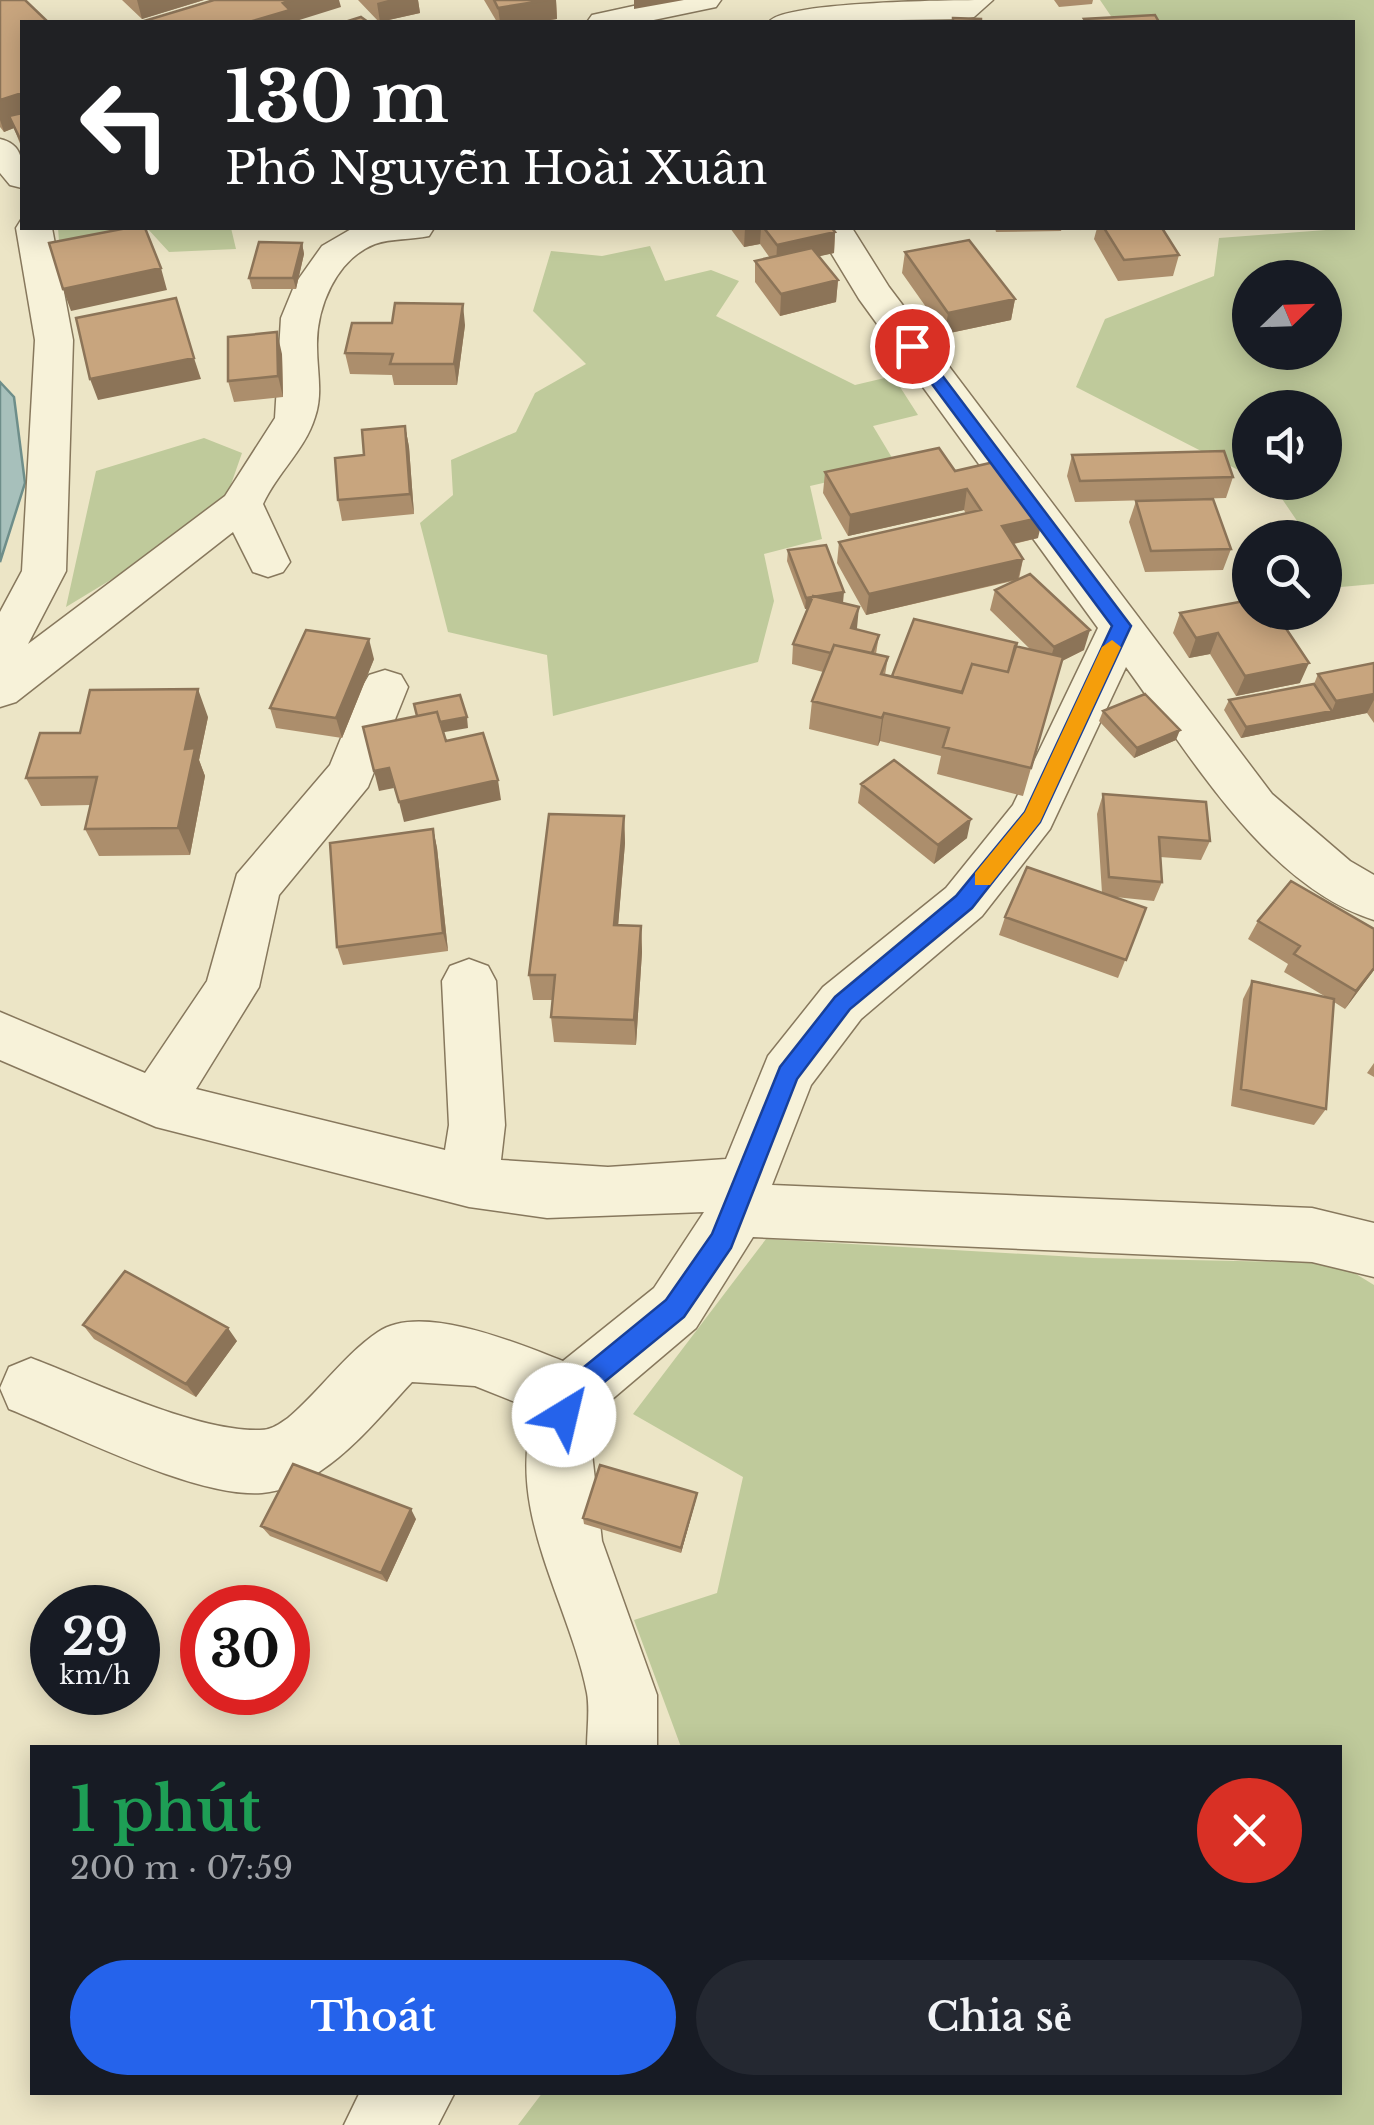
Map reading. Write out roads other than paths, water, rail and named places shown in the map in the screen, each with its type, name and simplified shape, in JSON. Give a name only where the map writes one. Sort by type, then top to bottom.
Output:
[{"type":"street","points":[[804,20],[880,12],[963,10],[977,0]]},
{"type":"street","points":[[616,20],[720,4]]},
{"type":"street","points":[[0,149],[20,175]]},
{"type":"street","points":[[0,656],[44,571],[54,340],[34,230]]},
{"type":"street","points":[[0,690],[242,504],[254,475],[291,428],[300,388],[296,347],[302,312],[329,262],[361,236],[402,230]]},
{"type":"street","points":[[835,230],[872,290],[1254,806],[1332,876],[1374,900]]},
{"type":"street","points":[[0,275],[42,271]]},
{"type":"street","points":[[242,504],[268,562]]},
{"type":"street","points":[[622,1745],[622,1695],[569,1541],[558,1436],[571,1394],[675,1308],[722,1240],[788,1074],[842,1003],[964,902],[1033,816],[1122,626]]},
{"type":"street","points":[[156,1104],[232,986],[255,888],[351,774],[385,687]]},
{"type":"street","points":[[469,980],[477,1125],[469,1180]]},
{"type":"street","points":[[0,1036],[156,1104],[469,1180],[547,1192],[739,1197],[1312,1235],[1374,1250]]},
{"type":"street","points":[[32,1388],[221,1458],[278,1460],[314,1434],[400,1352],[475,1357],[571,1394]]},
{"type":"street","points":[[383,2125],[413,2095]]},
{"type":"water","points":[[0,382],[14,397],[25,483],[0,562]]}]
